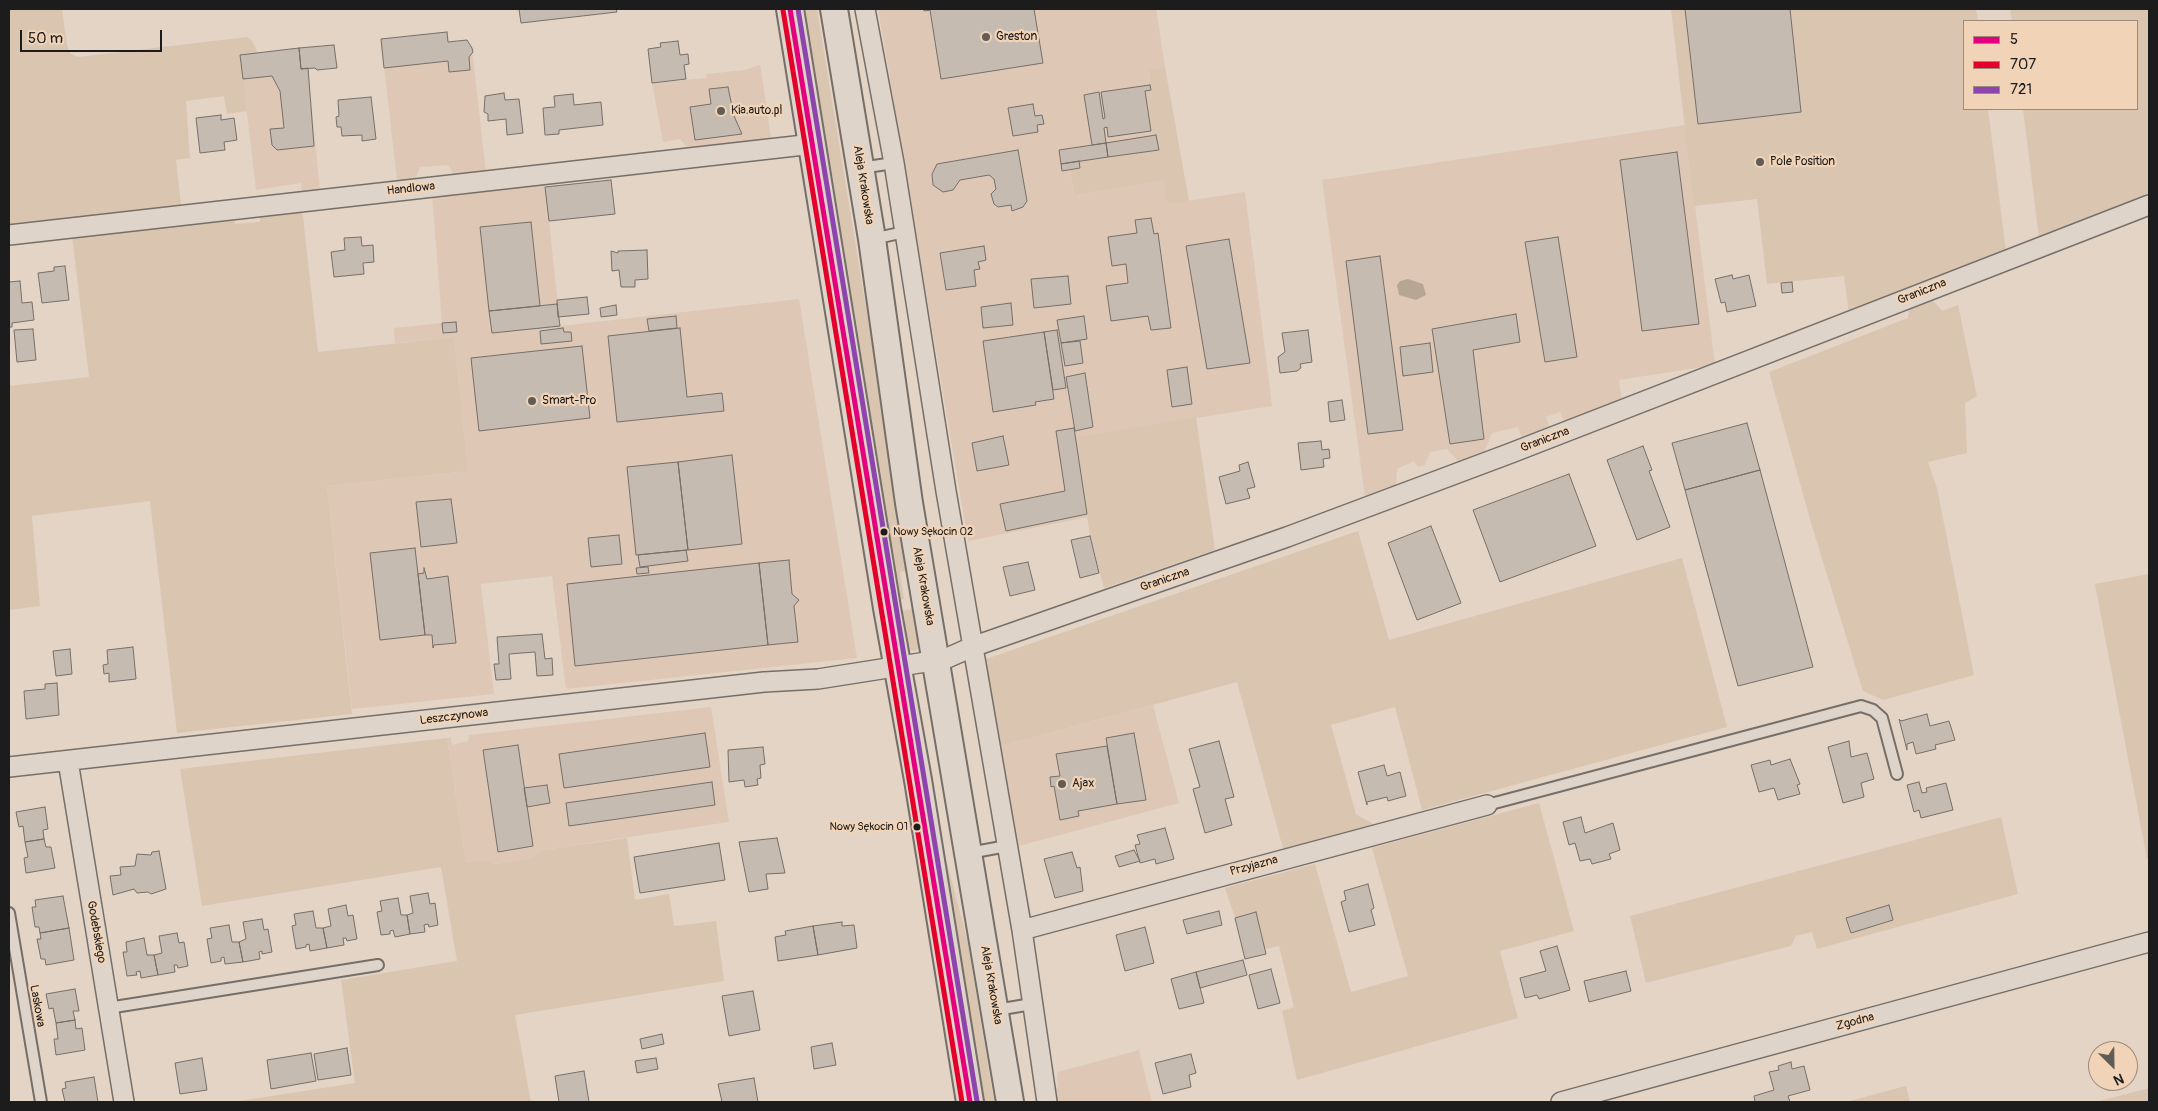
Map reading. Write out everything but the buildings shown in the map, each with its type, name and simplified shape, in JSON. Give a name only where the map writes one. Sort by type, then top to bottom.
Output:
[{"type":"main road","points":[[790,9],[970,1102]]},
{"type":"main road","name":"Aleja Krakowska","points":[[834,9],[872,239],[908,503],[996,1010],[1010,1102]]},
{"type":"street","points":[[865,9],[894,163],[972,647],[1022,930],[1047,1102]]},
{"type":"street","name":"Handlowa","points":[[9,235],[813,144]]},
{"type":"street","name":"Graniczna","points":[[936,661],[1455,474],[2149,205]]},
{"type":"street","name":"Leszczynowa","points":[[9,767],[764,682],[818,678],[898,668],[936,661]]},
{"type":"street","name":"Godebskiego","points":[[68,761],[124,1102]]},
{"type":"street","name":"Przyjazna","points":[[1022,930],[1487,805]]},
{"type":"street","name":"Zgodna","points":[[1561,1102],[2149,942]]},
{"type":"lane","points":[[860,168],[894,163]]},
{"type":"lane","points":[[872,239],[904,232]]},
{"type":"lane","points":[[1487,805],[1861,706],[1873,710],[1882,718],[1897,774]]},
{"type":"lane","points":[[968,853],[1007,846]]},
{"type":"lane","name":"Laskowa","points":[[9,913],[41,1102]]},
{"type":"lane","points":[[108,1008],[378,965]]},
{"type":"lane","points":[[996,1010],[1032,1004]]},
{"type":"shaded area","points":[[9,9],[62,9],[67,46],[71,54],[78,57],[247,37],[252,41],[258,53],[241,55],[247,111],[227,114],[224,96],[186,101],[190,158],[176,160],[181,205],[9,225]]},
{"type":"shaded area","points":[[801,9],[817,9],[909,570],[900,572],[904,599],[898,600]]},
{"type":"shaded area","points":[[878,9],[1156,9],[1165,67],[1149,69],[1151,90],[1145,91],[1152,136],[1156,135],[1159,150],[1080,161],[1080,168],[1070,170],[1074,195],[1163,181],[1167,204],[1245,192],[1272,406],[1076,437],[1088,517],[968,541]]},
{"type":"shaded area","points":[[1671,9],[1976,9],[1978,20],[1963,20],[1963,110],[1988,110],[2006,251],[1849,314],[1844,276],[1767,284],[1757,199],[1694,206]]},
{"type":"shaded area","points":[[2010,9],[2149,9],[2149,193],[2039,238],[2023,110],[2138,110],[2138,20],[2012,20]]},
{"type":"shaded area","points":[[447,32],[448,42],[468,44],[472,48],[486,172],[455,176],[448,165],[420,167],[415,180],[397,182],[381,39]]},
{"type":"shaded area","points":[[334,45],[337,68],[317,70],[315,68],[308,68],[320,191],[302,193],[301,183],[256,190],[240,55]]},
{"type":"shaded area","points":[[760,65],[772,143],[690,151],[680,139],[663,142],[652,83],[706,78],[707,74],[744,70]]},
{"type":"shaded area","points":[[1165,67],[1189,201],[1167,204],[1163,181],[1074,195],[1070,169],[1080,168],[1079,161],[1158,150],[1156,135],[1152,136],[1145,91],[1151,90],[1149,69]]},
{"type":"shaded area","points":[[1685,125],[1715,365],[1619,380],[1622,402],[1565,424],[1560,412],[1546,417],[1550,429],[1522,439],[1518,427],[1492,433],[1484,453],[1459,462],[1447,449],[1430,452],[1425,465],[1418,467],[1414,461],[1397,469],[1396,485],[1365,497],[1322,180]]},
{"type":"shaded area","points":[[545,181],[560,326],[799,299],[857,658],[566,689],[552,576],[481,584],[494,694],[352,709],[327,486],[468,471],[454,337],[395,343],[394,328],[442,323],[432,193]]},
{"type":"shaded area","points":[[302,208],[318,352],[454,337],[468,471],[327,486],[352,714],[177,733],[150,501],[32,516],[40,606],[9,610],[9,386],[89,377],[72,236],[234,216],[235,224],[260,222],[259,213]]},
{"type":"shaded area","points":[[1408,279],[1423,284],[1426,295],[1416,300],[1399,295],[1397,285],[1400,281]]},
{"type":"shaded area","points":[[1931,298],[1942,311],[1958,305],[1977,396],[1965,403],[1967,453],[1928,462],[1937,488],[1974,675],[1883,700],[1863,691],[1811,523],[1769,372],[1908,318],[1910,305]]},
{"type":"shaded area","points":[[1196,417],[1215,550],[1104,588],[1090,536],[1075,437]]},
{"type":"shaded area","points":[[1358,531],[1389,640],[1682,558],[1727,727],[1422,810],[1395,707],[1331,725],[1356,814],[1375,827],[1284,852],[1237,682],[1001,746],[983,660]]},
{"type":"shaded area","points":[[2149,574],[2149,858],[2147,859],[2095,584]]},
{"type":"shaded area","points":[[911,581],[921,645],[915,651],[911,651],[906,645],[901,611],[912,609],[908,582]]},
{"type":"shaded area","points":[[1153,705],[1179,803],[1019,846],[1001,746]]},
{"type":"shaded area","points":[[711,707],[729,822],[543,850],[528,859],[495,864],[484,860],[466,862],[447,738],[451,737],[452,745],[468,741],[469,735]]},
{"type":"shaded area","points":[[447,738],[466,862],[485,860],[495,864],[528,859],[543,850],[627,838],[635,900],[669,894],[674,926],[716,921],[724,981],[515,1015],[531,1102],[233,1102],[355,1083],[341,980],[457,961],[441,867],[202,906],[180,769]]},
{"type":"shaded area","points":[[1539,803],[1574,931],[1500,951],[1518,1018],[1297,1080],[1282,1011],[1294,1007],[1279,946],[1265,949],[1256,913],[1235,918],[1225,888],[1315,864],[1351,992],[1408,976],[1372,848]]},
{"type":"shaded area","points":[[2001,817],[2018,894],[1817,949],[1812,932],[1796,936],[1791,946],[1646,983],[1630,916]]},
{"type":"shaded area","points":[[945,855],[968,943],[994,1102],[982,1102],[942,856]]},
{"type":"shaded area","points":[[1139,1050],[1152,1102],[1057,1102],[1054,1089],[1058,1087],[1058,1072]]},
{"type":"shaded area","points":[[1906,1086],[1910,1102],[1847,1102],[1883,1092]]},
{"type":"shaded area","points":[[2149,1088],[2149,1102],[2096,1102],[2138,1091]]},
{"type":"transit line","name":"5","points":[[790,9],[970,1102]]},
{"type":"transit line","name":"721","points":[[798,9],[977,1101]]},
{"type":"transit line","name":"707","points":[[783,10],[962,1102]]},
{"type":"place","name":"Greston","points":[[986,37]]},
{"type":"place","name":"Kia.auto.pl","points":[[721,111]]},
{"type":"place","name":"Pole Position","points":[[1760,162]]},
{"type":"place","name":"Smart-Pro","points":[[532,401]]},
{"type":"place","name":"Nowy Sękocin 02","points":[[884,532]]},
{"type":"place","name":"Ajax","points":[[1062,784]]},
{"type":"place","name":"Nowy Sękocin 01","points":[[917,827]]}]
